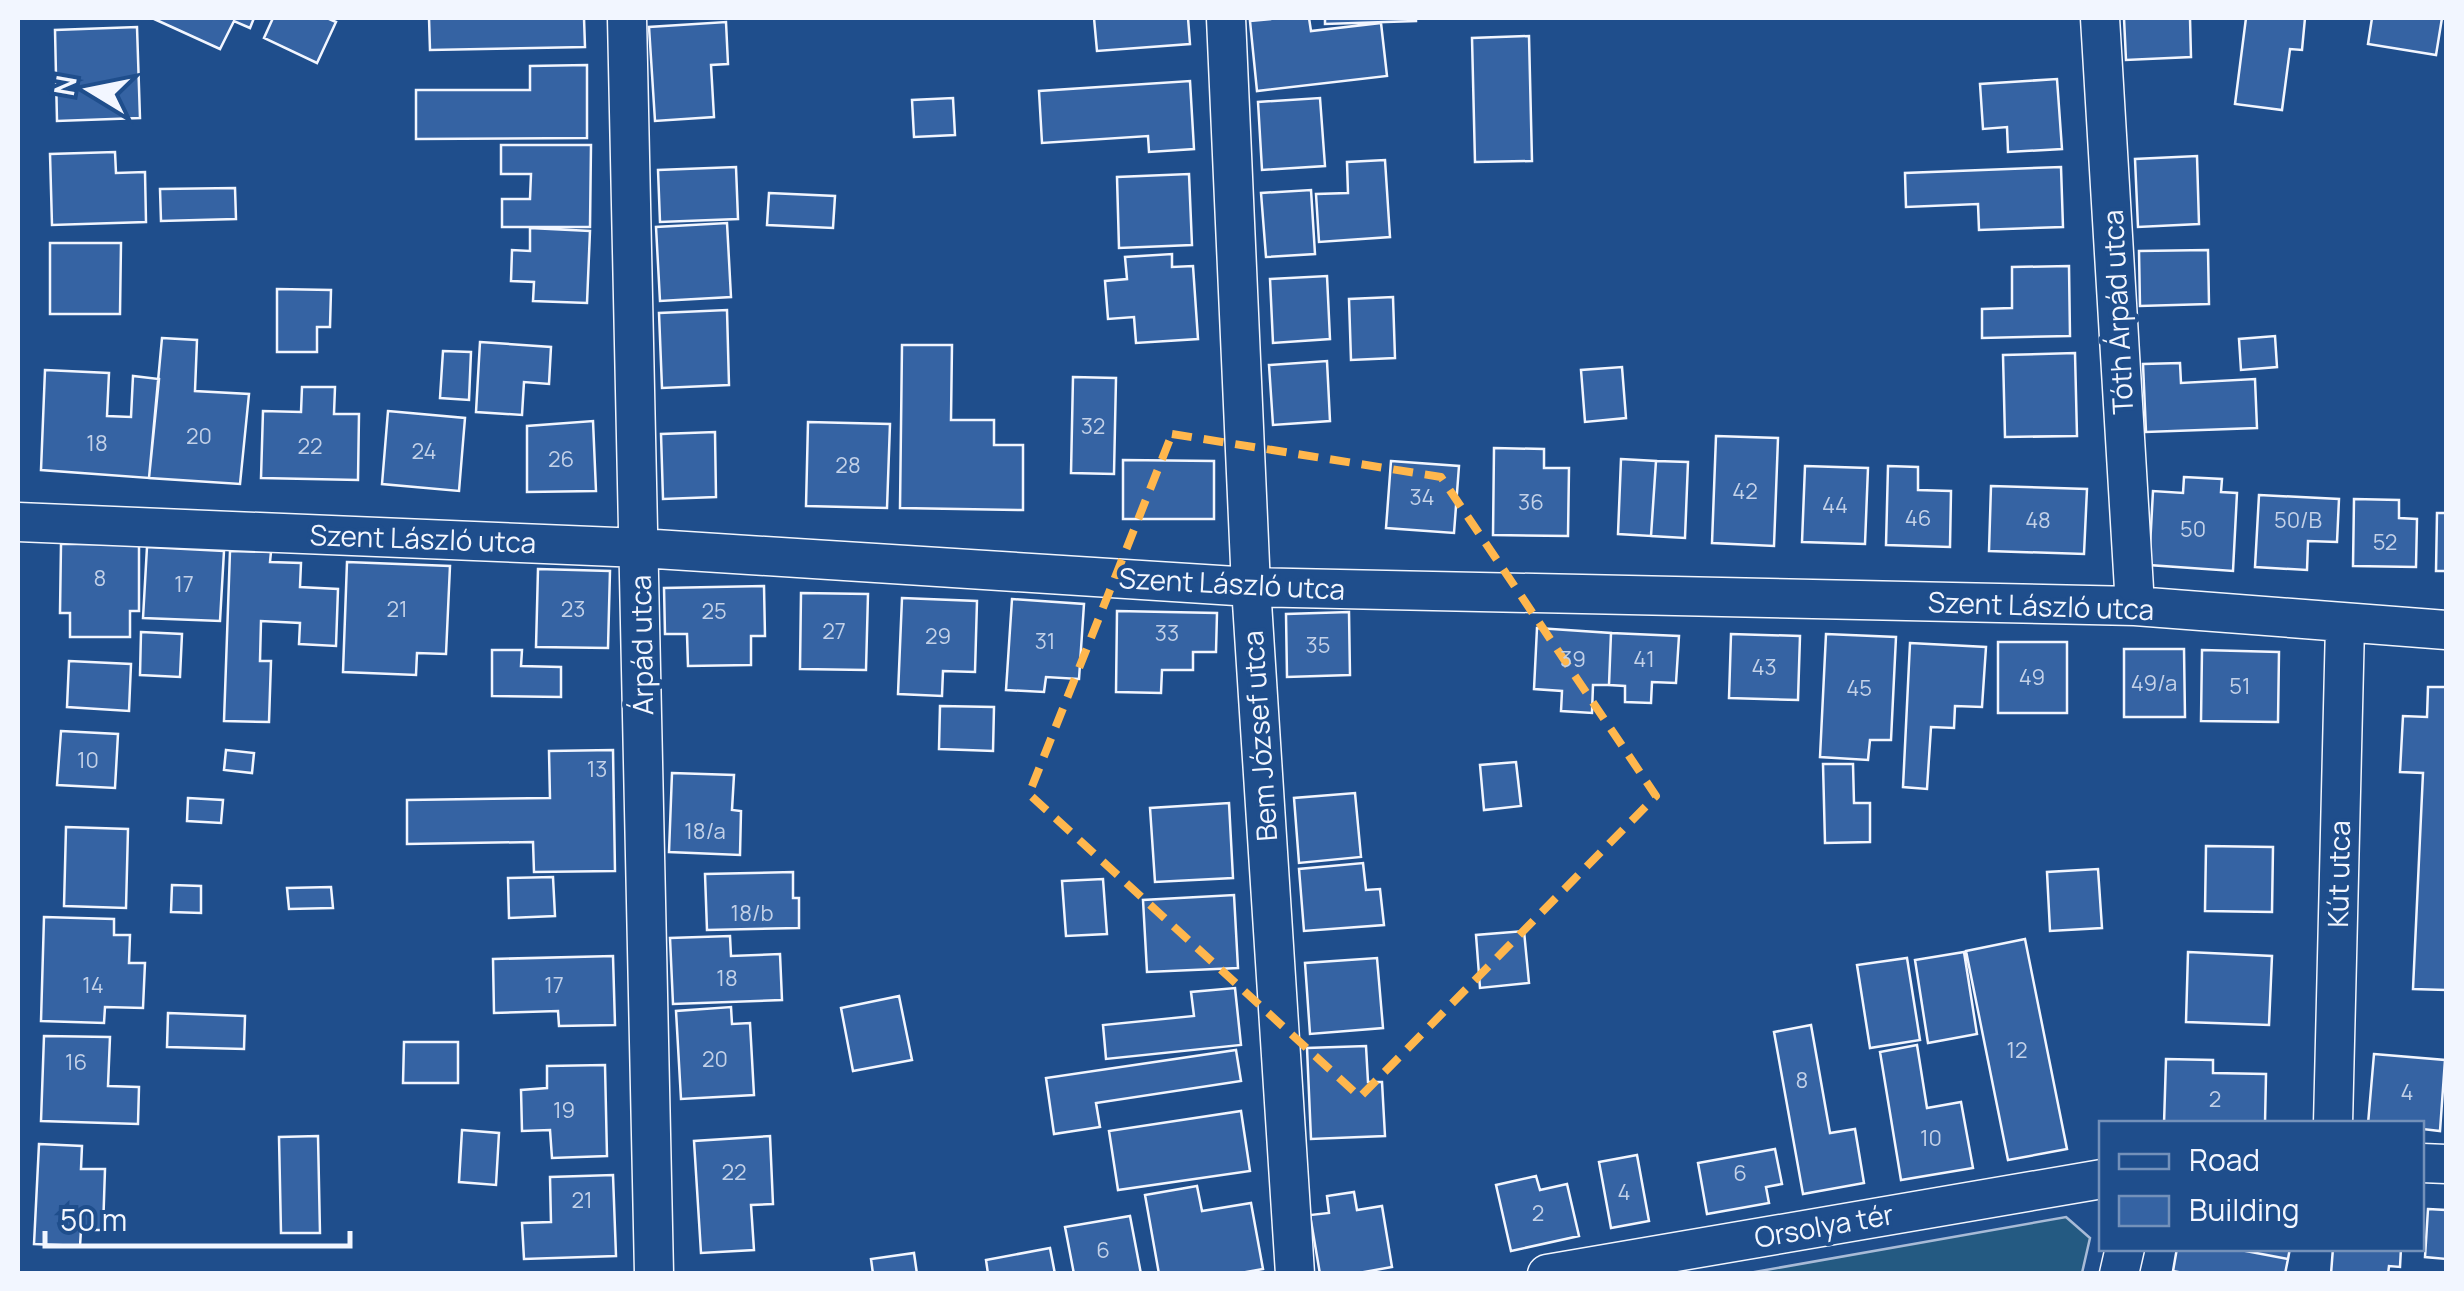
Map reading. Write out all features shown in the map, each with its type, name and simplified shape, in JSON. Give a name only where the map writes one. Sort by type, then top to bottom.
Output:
[{"type":"street","name":"Árpád utca","points":[[627,18],[654,1274]]},
{"type":"street","name":"Bem József utca","points":[[1226,18],[1251,587],[1296,1274]]},
{"type":"street","name":"Tóth Árpád utca","points":[[2100,18],[2135,606]]},
{"type":"street","name":"Szent László utca","points":[[18,522],[640,548],[1251,587],[2135,606],[2446,630]]},
{"type":"street","name":"Kút utca","points":[[2333,1121],[2346,625]]},
{"type":"street","name":"Orsolya tér","points":[[1546,1274],[2099,1181]]},
{"type":"highlighted area","points":[[1172,434],[1441,477],[1656,796],[1360,1097],[1029,794]]},
{"type":"shaded area","points":[[2066,1217],[2090,1238],[2082,1273],[1749,1273]]},
{"type":"building","points":[[152,18],[254,18],[250,28],[234,21],[220,49]]},
{"type":"building","points":[[273,18],[327,18],[336,22],[317,63],[264,38]]},
{"type":"building","points":[[429,18],[584,18],[585,47],[430,50]]},
{"type":"building","points":[[1094,18],[1188,18],[1190,44],[1097,51]]},
{"type":"building","points":[[1309,18],[1311,31],[1381,23],[1387,76],[1257,91],[1250,21]]},
{"type":"building","points":[[1325,18],[1416,18],[1416,21],[1325,24]]},
{"type":"building","points":[[2124,18],[2190,18],[2191,57],[2126,60]]},
{"type":"building","points":[[2246,18],[2305,18],[2302,50],[2290,49],[2282,110],[2235,104]]},
{"type":"building","points":[[2372,18],[2442,18],[2436,55],[2368,44]]},
{"type":"building","points":[[726,22],[728,64],[711,65],[714,117],[655,121],[649,27]]},
{"type":"building","points":[[137,27],[140,118],[57,121],[55,30]]},
{"type":"building","points":[[1529,36],[1532,161],[1475,162],[1472,38]]},
{"type":"building","points":[[587,65],[587,138],[416,139],[416,90],[530,90],[530,66]]},
{"type":"building","points":[[2057,79],[2062,149],[2008,152],[2007,127],[1983,129],[1980,84]]},
{"type":"building","points":[[1190,81],[1194,149],[1149,152],[1148,136],[1042,143],[1039,91]]},
{"type":"building","points":[[953,98],[955,135],[914,137],[912,100]]},
{"type":"building","points":[[1320,98],[1325,166],[1262,170],[1258,102]]},
{"type":"building","points":[[501,145],[591,145],[590,227],[502,227],[502,199],[530,199],[531,174],[501,174]]},
{"type":"building","points":[[115,152],[116,173],[145,172],[146,222],[52,225],[50,154]]},
{"type":"building","points":[[2197,156],[2199,224],[2138,227],[2135,159]]},
{"type":"building","points":[[1385,160],[1390,237],[1319,242],[1316,194],[1348,193],[1347,162]]},
{"type":"building","points":[[736,167],[738,219],[660,222],[658,170]]},
{"type":"building","points":[[2061,167],[2063,227],[1979,230],[1978,204],[1906,207],[1905,173]]},
{"type":"building","points":[[1189,174],[1192,245],[1119,248],[1117,177]]},
{"type":"building","points":[[235,188],[236,219],[161,221],[160,189]]},
{"type":"building","points":[[1311,190],[1315,254],[1266,257],[1261,193]]},
{"type":"building","points":[[769,193],[835,196],[833,228],[767,225]]},
{"type":"building","points":[[727,223],[731,297],[660,301],[656,227]]},
{"type":"building","points":[[530,228],[590,231],[587,303],[533,301],[534,282],[511,281],[512,250],[530,251]]},
{"type":"building","points":[[50,243],[121,243],[120,314],[50,314]]},
{"type":"building","points":[[2208,250],[2209,304],[2140,306],[2139,251]]},
{"type":"building","points":[[1172,254],[1172,267],[1193,266],[1198,339],[1136,343],[1134,317],[1108,319],[1105,281],[1127,279],[1125,257]]},
{"type":"building","points":[[2069,266],[2070,336],[1982,338],[1982,309],[2012,308],[2012,267]]},
{"type":"building","points":[[1327,276],[1330,339],[1273,343],[1270,279]]},
{"type":"building","points":[[277,289],[331,290],[330,327],[317,327],[317,352],[277,352]]},
{"type":"building","points":[[1393,297],[1395,358],[1351,360],[1349,299]]},
{"type":"building","points":[[727,310],[729,385],[662,388],[659,313]]},
{"type":"building","points":[[2275,336],[2277,367],[2241,370],[2239,339]]},
{"type":"building","points":[[162,338],[197,340],[195,391],[249,394],[240,484],[149,478]]},
{"type":"building","points":[[480,342],[551,347],[549,384],[524,382],[522,415],[476,412]]},
{"type":"building","points":[[902,345],[952,345],[951,420],[994,420],[994,445],[1023,445],[1023,510],[900,508]]},
{"type":"building","points":[[443,351],[471,352],[469,400],[440,398]]},
{"type":"building","points":[[2075,353],[2077,436],[2005,437],[2003,355]]},
{"type":"building","points":[[1327,361],[1330,421],[1273,425],[1269,365]]},
{"type":"building","points":[[2180,363],[2181,383],[2255,379],[2257,428],[2146,432],[2143,364]]},
{"type":"building","points":[[1622,367],[1626,418],[1585,422],[1581,370]]},
{"type":"building","points":[[45,370],[109,373],[107,416],[131,417],[133,376],[159,379],[149,478],[41,470]]},
{"type":"building","points":[[1073,377],[1116,378],[1114,474],[1071,473]]},
{"type":"building","points":[[302,387],[335,387],[334,414],[359,414],[358,480],[261,478],[263,411],[301,412]]},
{"type":"building","points":[[388,411],[465,418],[459,491],[382,484]]},
{"type":"building","points":[[593,421],[596,491],[527,492],[527,426]]},
{"type":"building","points":[[808,422],[890,424],[887,508],[806,506]]},
{"type":"building","points":[[715,432],[716,497],[663,499],[661,434]]},
{"type":"building","points":[[1716,436],[1778,438],[1774,546],[1712,543]]},
{"type":"building","points":[[1494,448],[1544,449],[1544,468],[1569,468],[1568,536],[1493,535]]},
{"type":"building","points":[[1621,459],[1656,461],[1651,536],[1618,534]]},
{"type":"building","points":[[1123,460],[1214,461],[1214,519],[1123,519]]},
{"type":"building","points":[[1391,461],[1459,466],[1454,533],[1386,528]]},
{"type":"building","points":[[1656,461],[1688,462],[1685,538],[1651,536]]},
{"type":"building","points":[[1805,466],[1868,468],[1865,544],[1802,542]]},
{"type":"building","points":[[1888,466],[1918,467],[1918,490],[1951,491],[1950,547],[1886,545]]},
{"type":"building","points":[[2184,477],[2222,479],[2221,492],[2237,493],[2233,571],[2149,565],[2153,491],[2183,493]]},
{"type":"building","points":[[1991,486],[2087,489],[2084,554],[1989,551]]},
{"type":"building","points":[[2259,495],[2339,499],[2337,542],[2308,541],[2307,570],[2255,567]]},
{"type":"building","points":[[2354,499],[2399,500],[2399,518],[2417,519],[2416,567],[2353,566]]},
{"type":"building","points":[[2437,513],[2446,513],[2446,571],[2436,571]]},
{"type":"building","points":[[61,544],[139,544],[139,611],[130,611],[130,637],[70,637],[70,613],[60,613]]},
{"type":"building","points":[[147,547],[224,551],[220,621],[143,618]]},
{"type":"building","points":[[230,551],[271,552],[270,562],[301,563],[300,587],[338,589],[336,646],[299,644],[300,623],[261,621],[260,661],[271,661],[269,722],[224,721]]},
{"type":"building","points":[[347,562],[450,566],[446,654],[417,653],[416,675],[343,672]]},
{"type":"building","points":[[538,569],[610,571],[608,648],[536,647]]},
{"type":"building","points":[[764,586],[765,636],[751,636],[751,665],[688,666],[687,634],[665,634],[664,588]]},
{"type":"building","points":[[801,593],[868,594],[866,670],[800,669]]},
{"type":"building","points":[[902,598],[977,601],[975,672],[943,671],[942,696],[898,694]]},
{"type":"building","points":[[1012,599],[1084,604],[1079,679],[1046,677],[1044,692],[1006,690]]},
{"type":"building","points":[[1117,611],[1217,613],[1216,652],[1193,652],[1193,670],[1162,670],[1161,693],[1116,692]]},
{"type":"building","points":[[1349,612],[1350,675],[1287,677],[1286,614]]},
{"type":"building","points":[[1537,628],[1611,633],[1609,685],[1593,685],[1592,713],[1561,711],[1562,691],[1534,689]]},
{"type":"building","points":[[141,632],[182,634],[180,677],[140,675]]},
{"type":"building","points":[[1611,633],[1679,636],[1676,683],[1652,682],[1651,703],[1625,702],[1625,686],[1609,685]]},
{"type":"building","points":[[1731,634],[1800,636],[1798,700],[1729,698]]},
{"type":"building","points":[[1826,634],[1896,637],[1891,740],[1870,740],[1868,760],[1820,757]]},
{"type":"building","points":[[1998,642],[2067,642],[2067,713],[1998,713]]},
{"type":"building","points":[[1910,643],[1986,647],[1982,707],[1955,706],[1954,728],[1931,727],[1927,789],[1903,787]]},
{"type":"building","points":[[2124,649],[2184,649],[2185,717],[2124,717]]},
{"type":"building","points":[[492,650],[522,650],[521,666],[561,667],[561,697],[492,696]]},
{"type":"building","points":[[2202,650],[2279,652],[2278,722],[2201,721]]},
{"type":"building","points":[[69,661],[131,664],[129,711],[67,707]]},
{"type":"building","points":[[2428,687],[2446,687],[2446,990],[2413,989],[2423,773],[2400,772],[2403,716],[2427,717]]},
{"type":"building","points":[[940,706],[994,707],[993,751],[939,749]]},
{"type":"building","points":[[61,731],[118,734],[115,788],[57,785]]},
{"type":"building","points":[[226,750],[254,753],[252,773],[224,770]]},
{"type":"building","points":[[613,750],[615,871],[534,872],[533,842],[407,844],[407,800],[550,798],[549,751]]},
{"type":"building","points":[[1516,762],[1521,806],[1484,810],[1480,765]]},
{"type":"building","points":[[1823,764],[1853,764],[1854,803],[1870,803],[1870,842],[1825,843]]},
{"type":"building","points":[[672,773],[734,775],[732,810],[741,811],[740,855],[669,852]]},
{"type":"building","points":[[1355,793],[1361,857],[1299,863],[1294,798]]},
{"type":"building","points":[[188,798],[223,800],[221,823],[187,821]]},
{"type":"building","points":[[1229,803],[1233,878],[1155,882],[1150,808]]},
{"type":"building","points":[[66,827],[128,829],[126,908],[64,906]]},
{"type":"building","points":[[2206,846],[2273,847],[2272,912],[2205,911]]},
{"type":"building","points":[[1363,863],[1366,890],[1380,889],[1384,925],[1304,931],[1299,869]]},
{"type":"building","points":[[2098,869],[2102,928],[2050,931],[2047,872]]},
{"type":"building","points":[[793,872],[793,898],[799,898],[799,928],[707,930],[705,874]]},
{"type":"building","points":[[553,877],[555,916],[509,918],[508,878]]},
{"type":"building","points":[[1103,879],[1107,934],[1066,936],[1062,881]]},
{"type":"building","points":[[172,885],[201,886],[201,913],[171,912]]},
{"type":"building","points":[[331,887],[333,908],[289,909],[287,888]]},
{"type":"building","points":[[1234,895],[1238,968],[1147,972],[1143,900]]},
{"type":"building","points":[[44,917],[114,919],[114,935],[130,935],[129,963],[145,963],[143,1008],[105,1007],[104,1023],[41,1021]]},
{"type":"building","points":[[1524,931],[1529,983],[1480,988],[1476,935]]},
{"type":"building","points":[[730,936],[731,956],[780,954],[782,1000],[673,1004],[670,938]]},
{"type":"building","points":[[2025,939],[2067,1149],[2008,1160],[1966,951]]},
{"type":"building","points":[[1964,952],[1977,1034],[1928,1043],[1915,960]]},
{"type":"building","points":[[2188,952],[2272,956],[2269,1025],[2186,1022]]},
{"type":"building","points":[[613,956],[615,1025],[559,1026],[558,1011],[494,1013],[493,959]]},
{"type":"building","points":[[1377,958],[1383,1028],[1310,1034],[1305,963]]},
{"type":"building","points":[[1907,958],[1920,1040],[1870,1048],[1857,965]]},
{"type":"building","points":[[1235,988],[1241,1045],[1106,1059],[1103,1025],[1194,1016],[1191,992]]},
{"type":"building","points":[[899,996],[912,1060],[853,1071],[841,1008]]},
{"type":"building","points":[[731,1007],[732,1024],[750,1023],[754,1095],[681,1099],[676,1011]]},
{"type":"building","points":[[168,1013],[245,1016],[244,1049],[167,1047]]},
{"type":"building","points":[[1811,1025],[1830,1133],[1855,1129],[1864,1183],[1803,1194],[1774,1032]]},
{"type":"building","points":[[44,1036],[110,1037],[108,1086],[139,1087],[138,1124],[41,1121]]},
{"type":"building","points":[[404,1042],[458,1042],[458,1083],[403,1083]]},
{"type":"building","points":[[1917,1045],[1927,1108],[1961,1102],[1973,1168],[1901,1180],[1880,1052]]},
{"type":"building","points":[[1366,1046],[1368,1082],[1382,1082],[1385,1136],[1311,1139],[1307,1048]]},
{"type":"building","points":[[1236,1050],[1241,1081],[1096,1103],[1100,1127],[1054,1134],[1046,1078]]},
{"type":"building","points":[[2374,1054],[2445,1060],[2440,1131],[2424,1129],[2424,1121],[2368,1121]]},
{"type":"building","points":[[2166,1059],[2213,1060],[2213,1073],[2266,1074],[2265,1121],[2164,1121]]},
{"type":"building","points":[[605,1065],[607,1156],[552,1158],[550,1130],[522,1131],[521,1090],[547,1088],[547,1066]]},
{"type":"building","points":[[1241,1111],[1250,1171],[1118,1190],[1109,1131]]},
{"type":"building","points":[[462,1130],[499,1133],[496,1185],[459,1182]]},
{"type":"building","points":[[318,1136],[320,1233],[281,1233],[279,1137]]},
{"type":"building","points":[[770,1136],[773,1204],[751,1205],[754,1250],[701,1253],[694,1141]]},
{"type":"building","points":[[39,1144],[82,1146],[81,1169],[105,1169],[103,1230],[81,1230],[80,1246],[34,1244]]},
{"type":"building","points":[[1775,1149],[1782,1184],[1766,1187],[1769,1203],[1707,1214],[1698,1163]]},
{"type":"building","points":[[1637,1155],[1649,1221],[1611,1228],[1599,1162]]},
{"type":"building","points":[[613,1175],[616,1256],[524,1259],[522,1223],[551,1222],[550,1177]]},
{"type":"building","points":[[1536,1176],[1540,1190],[1567,1184],[1579,1236],[1511,1251],[1496,1185]]},
{"type":"building","points":[[1197,1186],[1202,1211],[1251,1203],[1263,1269],[1235,1274],[1159,1274],[1145,1195]]},
{"type":"building","points":[[1354,1192],[1357,1210],[1382,1206],[1392,1267],[1353,1274],[1320,1274],[1310,1215],[1329,1213],[1327,1196]]},
{"type":"building","points":[[2428,1209],[2446,1210],[2446,1259],[2425,1257]]},
{"type":"building","points":[[1130,1216],[1141,1274],[1074,1274],[1065,1227]]},
{"type":"building","points":[[1050,1248],[1055,1274],[988,1274],[986,1260]]},
{"type":"building","points":[[2176,1251],[2246,1251],[2288,1259],[2285,1274],[2173,1271]]},
{"type":"building","points":[[2246,1251],[2289,1251],[2288,1259]]},
{"type":"building","points":[[2333,1251],[2401,1251],[2400,1267],[2389,1266],[2388,1274],[2331,1274]]},
{"type":"building","points":[[914,1253],[917,1274],[873,1274],[871,1259]]}]
